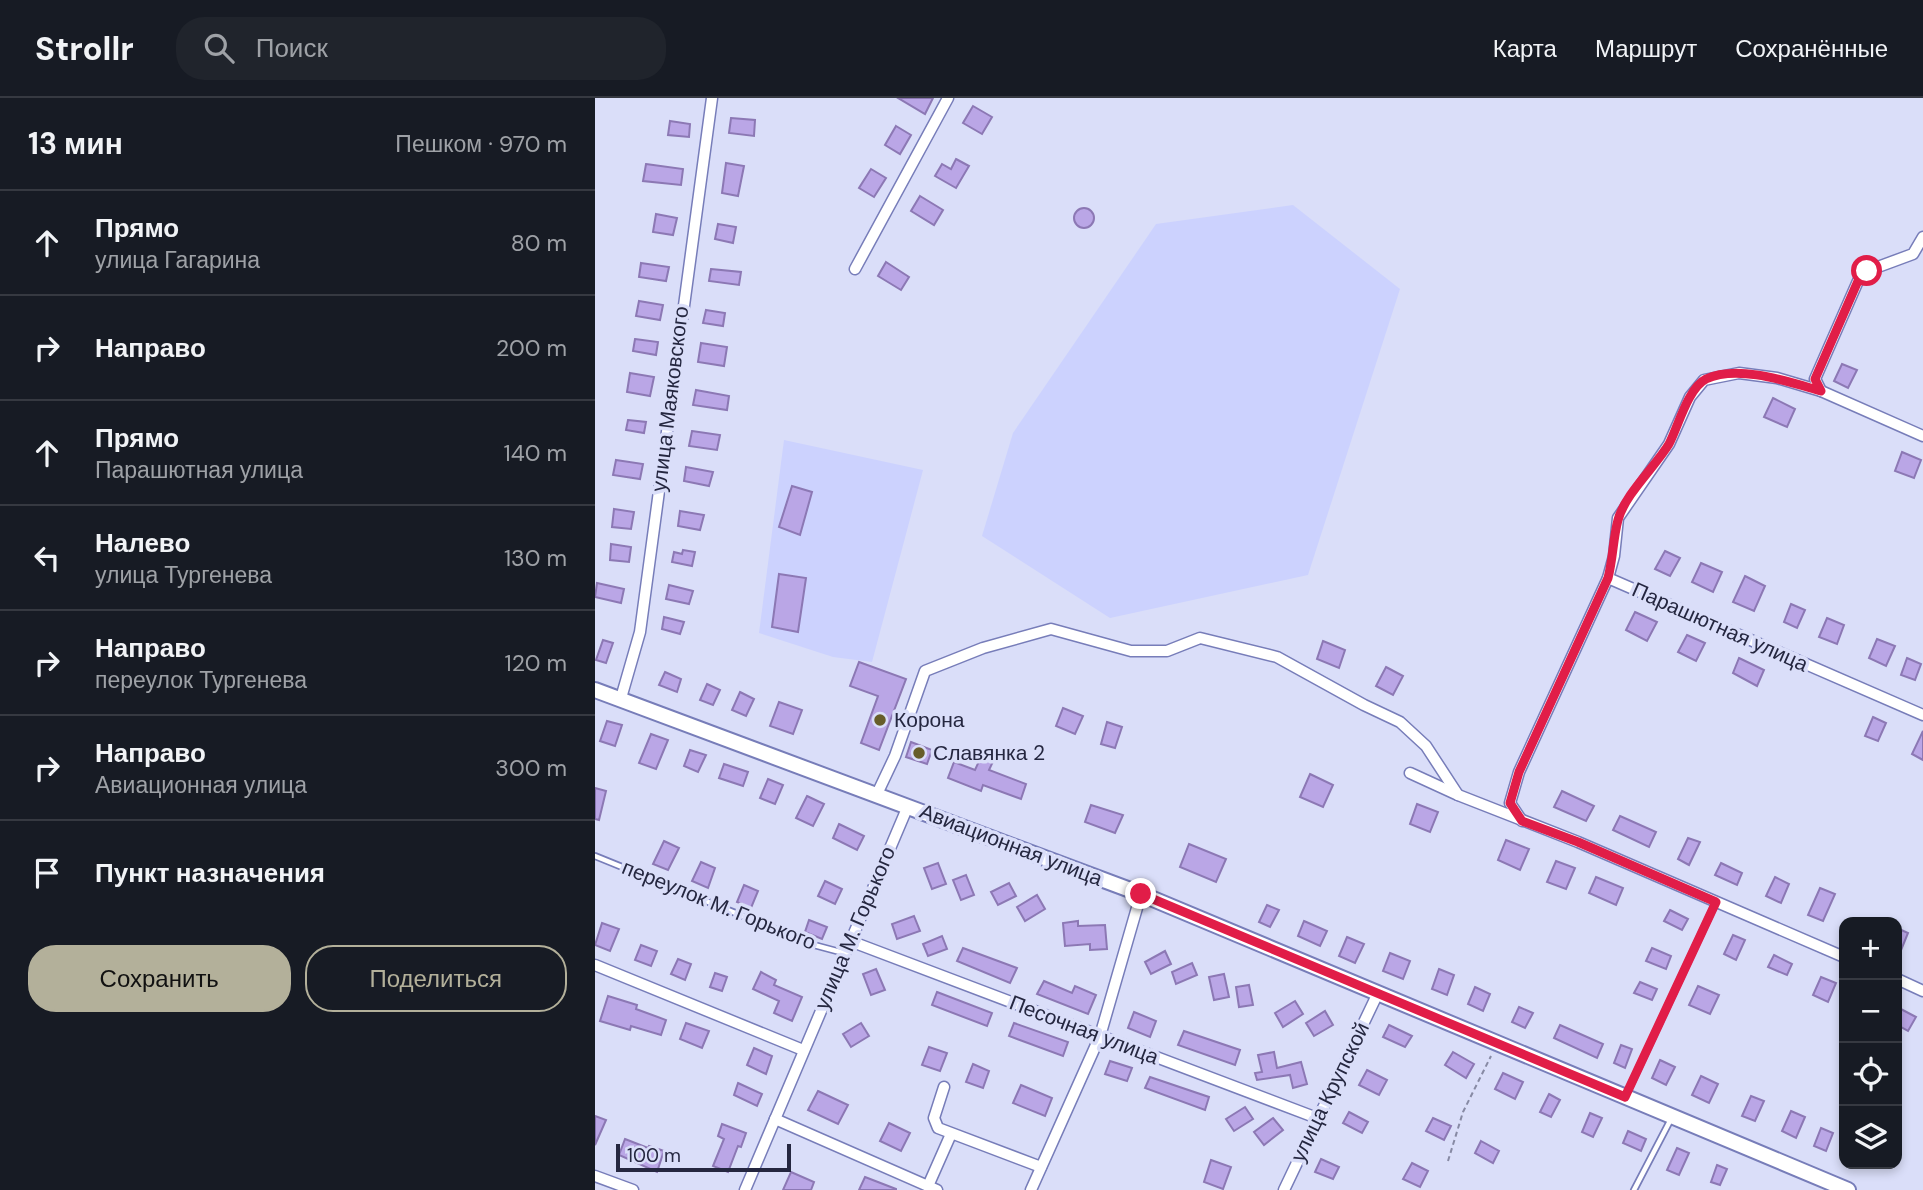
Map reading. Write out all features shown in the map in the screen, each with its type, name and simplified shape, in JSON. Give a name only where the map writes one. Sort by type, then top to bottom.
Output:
[{"type":"main road","name":"Авиационная улица","points":[[595,690],[1141,894],[1848,1190]]},
{"type":"street","name":"улица Маяковского","points":[[621,698],[640,632],[712,98]]},
{"type":"street","points":[[855,269],[948,98]]},
{"type":"street","points":[[1821,391],[1815,379],[1858,281],[1867,271],[1913,254],[1923,237]]},
{"type":"street","points":[[1608,578],[1614,556],[1618,518],[1669,444],[1690,397],[1704,380],[1739,373],[1777,378],[1821,391],[1923,436]]},
{"type":"street","name":"Парашютная улица","points":[[1522,821],[1510,803],[1519,772],[1608,578],[1923,715]]},
{"type":"street","points":[[877,794],[895,756],[925,671],[983,648],[1051,629],[1131,651],[1167,651],[1200,638],[1277,657],[1400,722],[1426,746],[1458,795]]},
{"type":"street","points":[[1410,773],[1839,955]]},
{"type":"street","name":"улица М. Горького","points":[[745,1190],[908,806]]},
{"type":"street","points":[[1031,1190],[1100,1035],[1141,894]]},
{"type":"street","name":"Песочная улица","points":[[850,941],[1317,1118]]},
{"type":"street","points":[[595,965],[803,1050]]},
{"type":"street","points":[[1899,980],[1923,991]]},
{"type":"street","name":"улица Крупской","points":[[1284,1190],[1377,995]]},
{"type":"street","points":[[944,1087],[934,1118],[938,1128],[1041,1167]]},
{"type":"street","points":[[775,1119],[932,1188],[951,1134]]},
{"type":"street","points":[[595,1176],[633,1190]]},
{"type":"lane","name":"переулок М. Горького","points":[[595,856],[814,945],[844,953]]},
{"type":"lane","points":[[1625,1097],[1716,902]]},
{"type":"lane","points":[[1634,1190],[1672,1118]]},
{"type":"path","points":[[1448,1161],[1463,1112],[1497,1042]]},
{"type":"shaded area","points":[[1293,205],[1400,289],[1308,575],[1110,618],[982,536],[1013,433],[1156,224]]},
{"type":"shaded area","points":[[784,440],[923,470],[872,662],[833,657],[759,633]]},
{"type":"building","points":[[898,98],[933,98],[925,114]]},
{"type":"building","points":[[973,106],[992,117],[982,134],[963,123]]},
{"type":"building","points":[[731,118],[755,120],[754,136],[729,133]]},
{"type":"building","points":[[670,121],[690,124],[689,137],[668,135]]},
{"type":"building","points":[[896,126],[911,135],[900,154],[885,145]]},
{"type":"building","points":[[956,159],[969,166],[956,188],[935,176],[942,164],[951,169]]},
{"type":"building","points":[[726,163],[744,166],[738,196],[722,193]]},
{"type":"building","points":[[646,164],[683,169],[681,185],[643,181]]},
{"type":"building","points":[[871,169],[886,178],[874,197],[859,188]]},
{"type":"building","points":[[920,196],[943,210],[934,225],[911,211]]},
{"type":"building","points":[[1084,208],[1091,211],[1094,218],[1091,225],[1084,228],[1077,225],[1074,218],[1077,211]]},
{"type":"building","points":[[656,214],[677,218],[673,235],[653,232]]},
{"type":"building","points":[[718,224],[736,227],[733,243],[715,239]]},
{"type":"building","points":[[886,262],[909,277],[901,290],[878,276]]},
{"type":"building","points":[[641,263],[669,267],[666,281],[639,277]]},
{"type":"building","points":[[711,269],[741,272],[739,285],[709,281]]},
{"type":"building","points":[[639,301],[663,305],[660,320],[636,316]]},
{"type":"building","points":[[706,310],[725,313],[723,326],[703,323]]},
{"type":"building","points":[[635,339],[658,342],[656,355],[633,351]]},
{"type":"building","points":[[701,343],[727,347],[724,366],[698,362]]},
{"type":"building","points":[[1842,364],[1857,370],[1848,388],[1834,381]]},
{"type":"building","points":[[630,373],[654,377],[650,396],[627,392]]},
{"type":"building","points":[[696,390],[729,396],[727,410],[693,405]]},
{"type":"building","points":[[1773,398],[1795,409],[1787,427],[1764,417]]},
{"type":"building","points":[[628,420],[646,422],[644,433],[626,430]]},
{"type":"building","points":[[692,431],[720,435],[717,450],[689,446]]},
{"type":"building","points":[[1902,452],[1921,460],[1914,478],[1895,471]]},
{"type":"building","points":[[616,460],[643,464],[640,479],[613,475]]},
{"type":"building","points":[[686,467],[713,472],[709,486],[684,481]]},
{"type":"building","points":[[792,486],[812,492],[800,535],[779,527]]},
{"type":"building","points":[[614,509],[634,512],[631,529],[612,527]]},
{"type":"building","points":[[680,511],[704,515],[700,530],[678,526]]},
{"type":"building","points":[[611,544],[631,547],[629,562],[610,560]]},
{"type":"building","points":[[683,550],[695,552],[692,566],[672,562],[674,552],[682,554]]},
{"type":"building","points":[[1665,551],[1680,558],[1670,576],[1655,569]]},
{"type":"building","points":[[1701,563],[1722,572],[1713,592],[1692,582]]},
{"type":"building","points":[[779,574],[806,578],[798,632],[772,627]]},
{"type":"building","points":[[1745,576],[1765,586],[1754,611],[1733,602]]},
{"type":"building","points":[[597,583],[624,589],[621,603],[595,597]]},
{"type":"building","points":[[669,585],[693,591],[689,604],[666,599]]},
{"type":"building","points":[[1791,604],[1805,610],[1797,628],[1784,622]]},
{"type":"building","points":[[1635,612],[1657,622],[1647,641],[1626,630]]},
{"type":"building","points":[[664,617],[684,622],[680,634],[662,629]]},
{"type":"building","points":[[1827,618],[1844,625],[1837,644],[1819,637]]},
{"type":"building","points":[[1687,635],[1705,643],[1696,661],[1678,652]]},
{"type":"building","points":[[1877,639],[1895,646],[1886,666],[1869,658]]},
{"type":"building","points":[[603,640],[613,643],[606,663],[596,660]]},
{"type":"building","points":[[1323,641],[1345,650],[1339,668],[1317,659]]},
{"type":"building","points":[[1739,658],[1764,670],[1757,686],[1733,673]]},
{"type":"building","points":[[1907,658],[1921,664],[1915,680],[1901,675]]},
{"type":"building","name":"Корона","points":[[859,662],[906,679],[879,750],[861,743],[878,696],[850,686]]},
{"type":"building","points":[[1386,667],[1403,676],[1393,695],[1376,686]]},
{"type":"building","points":[[665,672],[681,679],[677,692],[659,685]]},
{"type":"building","points":[[707,684],[720,690],[713,705],[700,700]]},
{"type":"building","points":[[740,692],[754,699],[746,716],[732,710]]},
{"type":"building","points":[[779,702],[802,710],[793,734],[770,726]]},
{"type":"building","points":[[1063,708],[1083,716],[1075,734],[1056,726]]},
{"type":"building","points":[[1873,717],[1886,723],[1878,741],[1865,736]]},
{"type":"building","points":[[607,721],[622,725],[615,746],[600,741]]},
{"type":"building","points":[[1107,722],[1122,727],[1115,748],[1101,744]]},
{"type":"building","points":[[1923,731],[1923,760],[1912,754]]},
{"type":"building","points":[[651,734],[668,740],[656,769],[639,763]]},
{"type":"building","name":"Славянка 2","points":[[911,742],[932,750],[927,764],[906,757]]},
{"type":"building","points":[[985,748],[997,753],[989,770],[1026,784],[1021,799],[983,785],[981,791],[948,778],[954,762],[975,770]]},
{"type":"building","points":[[690,750],[706,755],[698,772],[684,766]]},
{"type":"building","points":[[724,764],[748,772],[743,786],[719,778]]},
{"type":"building","points":[[1310,774],[1333,785],[1323,807],[1300,797]]},
{"type":"building","points":[[768,779],[783,785],[775,804],[760,798]]},
{"type":"building","points":[[595,788],[606,791],[599,820],[595,819]]},
{"type":"building","points":[[1562,791],[1594,806],[1586,821],[1554,807]]},
{"type":"building","points":[[807,796],[824,804],[813,826],[796,818]]},
{"type":"building","points":[[1417,804],[1438,812],[1430,832],[1410,824]]},
{"type":"building","points":[[1091,805],[1123,815],[1115,833],[1085,822]]},
{"type":"building","points":[[1620,816],[1656,832],[1649,847],[1613,830]]},
{"type":"building","points":[[839,824],[864,836],[857,850],[833,838]]},
{"type":"building","points":[[1688,838],[1700,842],[1689,865],[1678,859]]},
{"type":"building","points":[[1506,840],[1529,849],[1520,870],[1498,860]]},
{"type":"building","points":[[664,841],[679,848],[668,870],[653,864]]},
{"type":"building","points":[[1189,844],[1226,859],[1216,882],[1180,867]]},
{"type":"building","points":[[1556,861],[1575,868],[1566,889],[1547,882]]},
{"type":"building","points":[[701,862],[715,868],[708,888],[692,881]]},
{"type":"building","points":[[938,863],[946,884],[932,889],[924,868]]},
{"type":"building","points":[[1721,863],[1742,873],[1737,885],[1715,875]]},
{"type":"building","points":[[966,875],[974,895],[961,900],[953,880]]},
{"type":"building","points":[[1596,877],[1623,888],[1616,905],[1589,893]]},
{"type":"building","points":[[1775,877],[1789,884],[1781,903],[1766,896]]},
{"type":"building","points":[[825,881],[842,889],[835,904],[818,896]]},
{"type":"building","points":[[1009,883],[1016,896],[998,905],[991,892]]},
{"type":"building","points":[[744,885],[758,891],[751,908],[737,902]]},
{"type":"building","points":[[1820,888],[1835,894],[1823,921],[1808,915]]},
{"type":"building","points":[[1037,895],[1045,909],[1025,921],[1017,907]]},
{"type":"building","points":[[1267,905],[1279,910],[1270,927],[1259,922]]},
{"type":"building","points":[[1670,910],[1688,919],[1682,930],[1664,921]]},
{"type":"building","points":[[914,916],[920,931],[897,939],[892,924]]},
{"type":"building","points":[[809,920],[827,927],[822,939],[805,932]]},
{"type":"building","points":[[1078,921],[1078,926],[1105,925],[1107,949],[1090,950],[1090,944],[1065,946],[1063,923]]},
{"type":"building","points":[[1304,921],[1327,931],[1320,946],[1298,936]]},
{"type":"building","points":[[602,923],[619,929],[610,951],[595,945]]},
{"type":"building","points":[[1902,930],[1908,933],[1902,948]]},
{"type":"building","points":[[1733,935],[1745,940],[1736,960],[1724,954]]},
{"type":"building","points":[[942,936],[947,949],[928,956],[923,944]]},
{"type":"building","points":[[1347,937],[1364,944],[1355,963],[1339,956]]},
{"type":"building","points":[[641,945],[657,951],[651,966],[635,960]]},
{"type":"building","points":[[963,948],[1017,968],[1010,983],[957,961]]},
{"type":"building","points":[[1652,948],[1671,956],[1666,969],[1646,961]]},
{"type":"building","points":[[1165,951],[1171,964],[1151,974],[1145,962]]},
{"type":"building","points":[[1390,953],[1410,961],[1403,979],[1383,971]]},
{"type":"building","points":[[1774,955],[1792,964],[1787,975],[1768,967]]},
{"type":"building","points":[[678,959],[691,964],[685,980],[671,974]]},
{"type":"building","points":[[1192,963],[1197,975],[1176,984],[1172,972]]},
{"type":"building","points":[[876,969],[885,990],[871,995],[863,974]]},
{"type":"building","points":[[1439,969],[1454,975],[1447,995],[1432,989]]},
{"type":"building","points":[[761,972],[776,980],[774,985],[802,997],[792,1021],[774,1013],[779,1001],[753,989]]},
{"type":"building","points":[[715,973],[727,977],[722,991],[710,987]]},
{"type":"building","points":[[1224,974],[1229,997],[1214,1000],[1209,977]]},
{"type":"building","points":[[1821,977],[1836,983],[1828,1002],[1813,995]]},
{"type":"building","points":[[1044,981],[1072,993],[1075,986],[1096,995],[1088,1014],[1037,994]]},
{"type":"building","points":[[1640,982],[1657,989],[1652,1000],[1634,993]]},
{"type":"building","points":[[1249,985],[1253,1005],[1239,1007],[1236,987]]},
{"type":"building","points":[[1698,986],[1719,995],[1710,1014],[1689,1005]]},
{"type":"building","points":[[1475,987],[1490,994],[1483,1011],[1468,1004]]},
{"type":"building","points":[[937,992],[992,1013],[987,1026],[932,1005]]},
{"type":"building","points":[[608,996],[637,1005],[636,1009],[666,1020],[661,1035],[600,1021]]},
{"type":"building","points":[[1295,1001],[1303,1014],[1283,1027],[1275,1013]]},
{"type":"building","points":[[1519,1007],[1533,1013],[1525,1028],[1512,1022]]},
{"type":"building","points":[[1902,1010],[1916,1017],[1908,1031],[1902,1028]]},
{"type":"building","points":[[1325,1011],[1333,1025],[1314,1036],[1306,1023]]},
{"type":"building","points":[[1134,1012],[1156,1021],[1150,1037],[1128,1028]]},
{"type":"building","points":[[686,1023],[709,1031],[702,1048],[680,1039]]},
{"type":"building","points":[[861,1023],[869,1036],[851,1047],[843,1034]]},
{"type":"building","points":[[1014,1023],[1068,1042],[1063,1056],[1009,1036]]},
{"type":"building","points":[[1389,1025],[1412,1036],[1405,1047],[1383,1037]]},
{"type":"building","points":[[1560,1025],[1603,1044],[1597,1058],[1554,1038]]},
{"type":"building","points":[[1184,1031],[1240,1050],[1235,1065],[1178,1045]]},
{"type":"building","points":[[1621,1045],[1632,1049],[1625,1068],[1614,1063]]},
{"type":"building","points":[[929,1047],[947,1053],[940,1071],[922,1065]]},
{"type":"building","points":[[754,1048],[772,1056],[766,1074],[747,1065]]},
{"type":"building","points":[[1274,1052],[1277,1068],[1301,1062],[1307,1084],[1293,1088],[1290,1075],[1257,1080],[1255,1073],[1262,1072],[1258,1055]]},
{"type":"building","points":[[1453,1052],[1474,1064],[1466,1078],[1445,1065]]},
{"type":"building","points":[[1660,1060],[1675,1067],[1666,1085],[1652,1078]]},
{"type":"building","points":[[1110,1061],[1132,1068],[1127,1081],[1105,1074]]},
{"type":"building","points":[[973,1064],[989,1071],[983,1088],[966,1082]]},
{"type":"building","points":[[1367,1070],[1387,1080],[1379,1095],[1359,1085]]},
{"type":"building","points":[[1503,1073],[1523,1082],[1515,1099],[1495,1089]]},
{"type":"building","points":[[1701,1076],[1718,1084],[1709,1103],[1692,1095]]},
{"type":"building","points":[[1150,1077],[1209,1097],[1205,1110],[1145,1088]]},
{"type":"building","points":[[738,1083],[762,1094],[757,1106],[734,1095]]},
{"type":"building","points":[[1021,1085],[1052,1098],[1045,1116],[1013,1103]]},
{"type":"building","points":[[818,1091],[848,1105],[838,1124],[808,1110]]},
{"type":"building","points":[[1549,1094],[1560,1100],[1551,1117],[1540,1112]]},
{"type":"building","points":[[1751,1096],[1764,1101],[1755,1121],[1742,1116]]},
{"type":"building","points":[[1245,1107],[1253,1119],[1234,1131],[1226,1119]]},
{"type":"building","points":[[1791,1111],[1805,1117],[1796,1138],[1782,1131]]},
{"type":"building","points":[[1349,1112],[1368,1122],[1362,1133],[1343,1123]]},
{"type":"building","points":[[1590,1113],[1602,1118],[1593,1137],[1582,1132]]},
{"type":"building","points":[[595,1116],[606,1120],[595,1145]]},
{"type":"building","points":[[1273,1118],[1283,1130],[1264,1145],[1254,1132]]},
{"type":"building","points":[[1433,1118],[1451,1126],[1444,1140],[1426,1131]]},
{"type":"building","points":[[889,1123],[910,1133],[901,1151],[880,1141]]},
{"type":"building","points":[[722,1124],[746,1133],[728,1172],[713,1166],[724,1139],[718,1136]]},
{"type":"building","points":[[1821,1128],[1833,1133],[1826,1151],[1814,1146]]},
{"type":"building","points":[[1628,1131],[1646,1139],[1641,1151],[1623,1143]]},
{"type":"building","points":[[625,1139],[664,1151],[657,1172],[619,1155]]},
{"type":"building","points":[[1481,1141],[1499,1151],[1493,1163],[1475,1153]]},
{"type":"building","points":[[1677,1148],[1689,1153],[1679,1175],[1667,1170]]},
{"type":"building","points":[[1321,1159],[1339,1167],[1333,1179],[1315,1172]]},
{"type":"building","points":[[1211,1160],[1231,1167],[1223,1189],[1204,1182]]},
{"type":"building","points":[[1412,1163],[1428,1171],[1420,1187],[1403,1179]]},
{"type":"building","points":[[1717,1165],[1727,1169],[1720,1185],[1711,1182]]},
{"type":"building","points":[[791,1172],[814,1182],[811,1190],[783,1190]]},
{"type":"building","points":[[865,1177],[896,1189],[896,1190],[859,1190]]},
{"type":"place","name":"Корона","points":[[880,720]]},
{"type":"place","name":"Славянка 2","points":[[919,753]]},
{"type":"route","points":[[1141,894],[1625,1097],[1716,902],[1578,842],[1522,821],[1510,803],[1519,772],[1608,578],[1614,556],[1618,518],[1669,444],[1690,397],[1704,380],[1739,373],[1777,378],[1821,391],[1815,379],[1858,281],[1867,271]]}]
